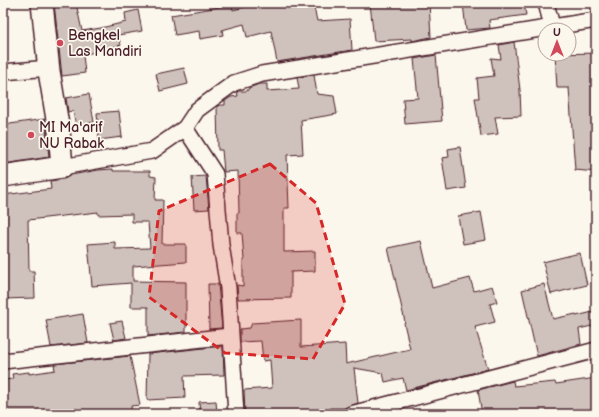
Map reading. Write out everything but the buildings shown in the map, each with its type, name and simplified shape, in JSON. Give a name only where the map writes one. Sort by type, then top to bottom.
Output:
[{"type":"street","points":[[42,3],[49,68],[59,131],[62,167]]},
{"type":"street","points":[[546,3],[551,22]]},
{"type":"street","points":[[577,23],[596,20]]},
{"type":"street","points":[[3,176],[152,151],[185,128],[197,110],[234,83],[262,74],[537,28]]},
{"type":"street","points":[[3,72],[49,68]]},
{"type":"street","points":[[185,128],[215,174],[221,245],[228,288],[236,414]]},
{"type":"street","points":[[3,360],[230,336]]},
{"type":"street","points":[[351,414],[596,350]]},
{"type":"highlighted area","points":[[270,164],[316,203],[345,304],[313,359],[225,353],[149,297],[159,211]]},
{"type":"place","name":"Bengkel Las Mandiri","points":[[60,43]]},
{"type":"place","name":"MI Ma'arif NU Rabak","points":[[31,135]]}]
